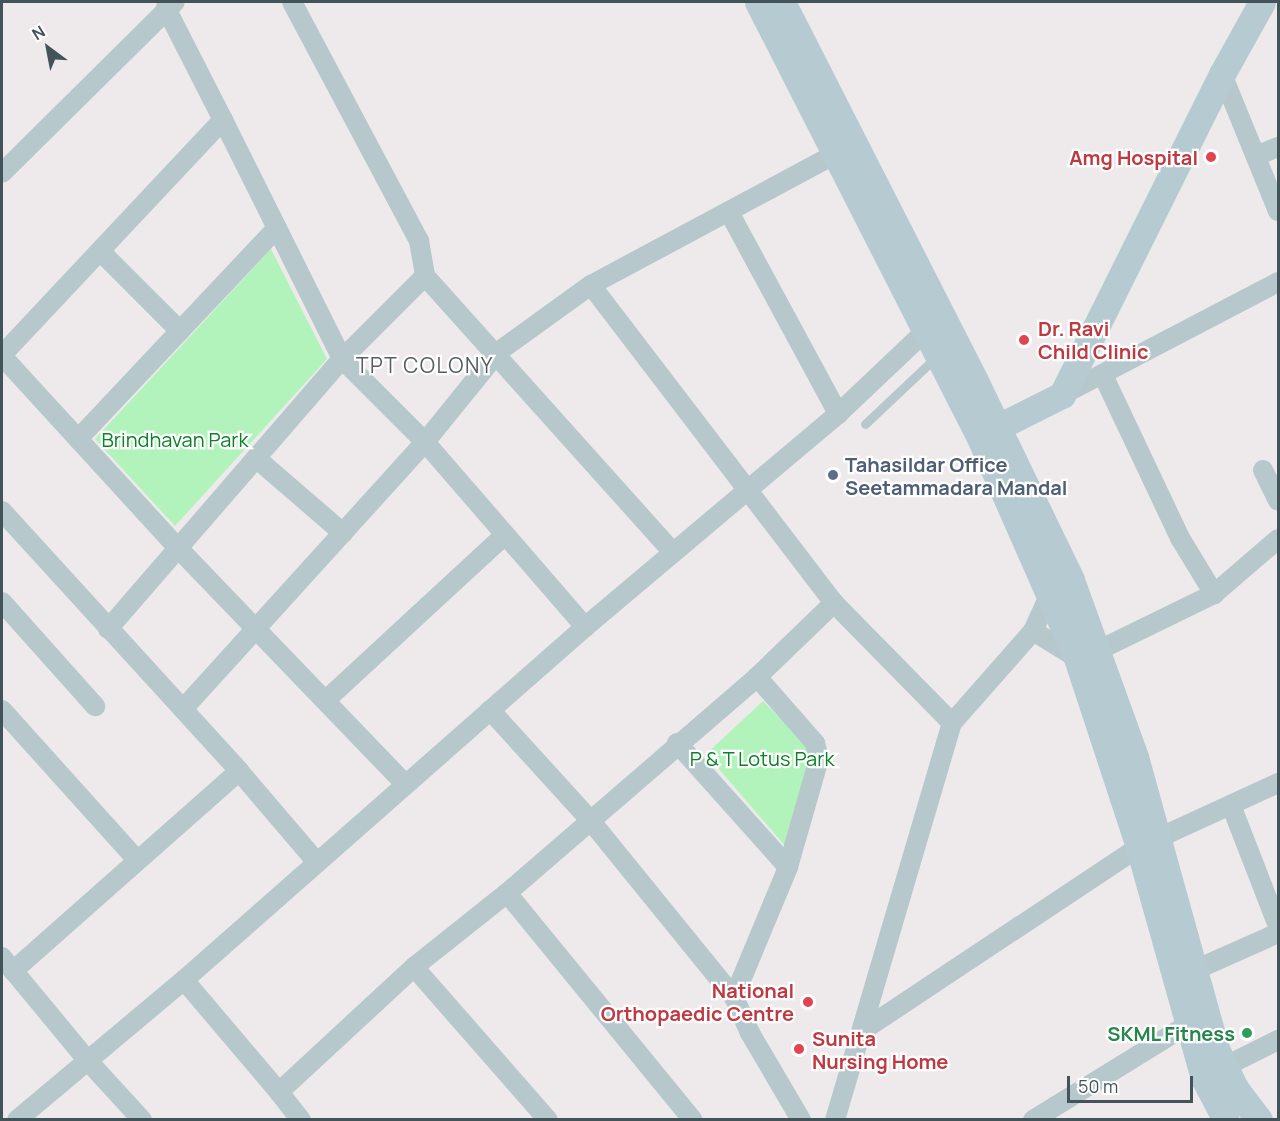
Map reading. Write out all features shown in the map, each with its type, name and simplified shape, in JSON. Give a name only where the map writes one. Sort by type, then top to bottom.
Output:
[{"type":"main road","points":[[758,2],[846,148]]},
{"type":"main road","points":[[782,2],[846,148],[934,323],[998,427],[1062,560],[1087,655],[1149,844],[1195,970],[1213,1073],[1226,1119]]},
{"type":"main road","points":[[998,427],[1062,395],[1222,74],[1262,2]]},
{"type":"main road","points":[[934,323],[938,355],[981,440],[1050,594],[1087,655]]},
{"type":"main road","points":[[1149,844],[1187,1025],[1213,1073],[1259,1119]]},
{"type":"street","points":[[292,2],[419,241],[425,276],[498,352],[672,552]]},
{"type":"street","points":[[2,173],[171,5],[223,120],[342,358],[425,442],[585,627]]},
{"type":"street","points":[[1222,74],[1258,155],[1278,210]]},
{"type":"street","points":[[223,120],[2,355],[178,548],[257,627],[405,784]]},
{"type":"street","points":[[1258,155],[1278,147]]},
{"type":"street","points":[[183,709],[425,442],[498,352],[591,285],[846,148]]},
{"type":"street","points":[[729,212],[838,414]]},
{"type":"street","points":[[78,439],[277,228]]},
{"type":"street","points":[[100,251],[180,331]]},
{"type":"street","points":[[108,629],[342,358],[425,276]]},
{"type":"street","points":[[1062,395],[1278,283]]},
{"type":"street","points":[[591,285],[834,603],[952,723]]},
{"type":"street","points":[[17,1119],[184,980],[316,861],[672,552],[838,414],[934,323]]},
{"type":"street","points":[[1104,375],[1180,537],[1215,594]]},
{"type":"street","points":[[256,458],[343,532]]},
{"type":"street","points":[[1263,470],[1278,501]]},
{"type":"street","points":[[2,511],[239,771],[316,861]]},
{"type":"street","points":[[326,700],[505,535]]},
{"type":"street","points":[[1033,631],[1087,655],[1215,594],[1278,539]]},
{"type":"street","points":[[835,1119],[865,1029],[952,723],[1033,631],[1050,594]]},
{"type":"street","points":[[2,602],[94,706]]},
{"type":"street","points":[[279,1092],[414,968],[507,892],[677,743],[757,677],[834,603]]},
{"type":"street","points":[[735,997],[788,867],[819,751],[757,677]]},
{"type":"street","points":[[2,710],[137,860]]},
{"type":"street","points":[[490,710],[590,820],[735,997],[750,1033],[801,1119]]},
{"type":"street","points":[[677,743],[788,867]]},
{"type":"street","points":[[142,1119],[88,1061],[7,964],[137,860],[239,771]]},
{"type":"street","points":[[865,1029],[1149,844],[1278,783]]},
{"type":"street","points":[[1231,805],[1278,926]]},
{"type":"street","points":[[507,892],[693,1119]]},
{"type":"street","points":[[1195,970],[1278,933]]},
{"type":"street","points":[[414,968],[548,1119]]},
{"type":"street","points":[[184,980],[301,1119]]},
{"type":"street","points":[[1033,1119],[1187,1025]]},
{"type":"street","points":[[1213,1073],[1278,1040]]},
{"type":"lane","points":[[865,424],[938,355]]},
{"type":"green space","name":"Brindhavan Park","points":[[271,249],[327,359],[175,526],[95,439]]},
{"type":"green space","name":"P & T Lotus Park","points":[[763,701],[814,753],[786,847],[706,754]]},
{"type":"place","name":"Amg Hospital","points":[[1211,157]]},
{"type":"place","name":"Dr. Ravi Child Clinic","points":[[1024,340]]},
{"type":"place","name":"Tahasildar Office Seetammadara Mandal","points":[[833,475]]},
{"type":"place","name":"National Orthopaedic Centre","points":[[808,1002]]},
{"type":"place","name":"SKML Fitness","points":[[1247,1033]]},
{"type":"place","name":"Sunita Nursing Home","points":[[799,1049]]},
{"type":"district","name":"TPT COLONY","points":[[425,365]]}]
